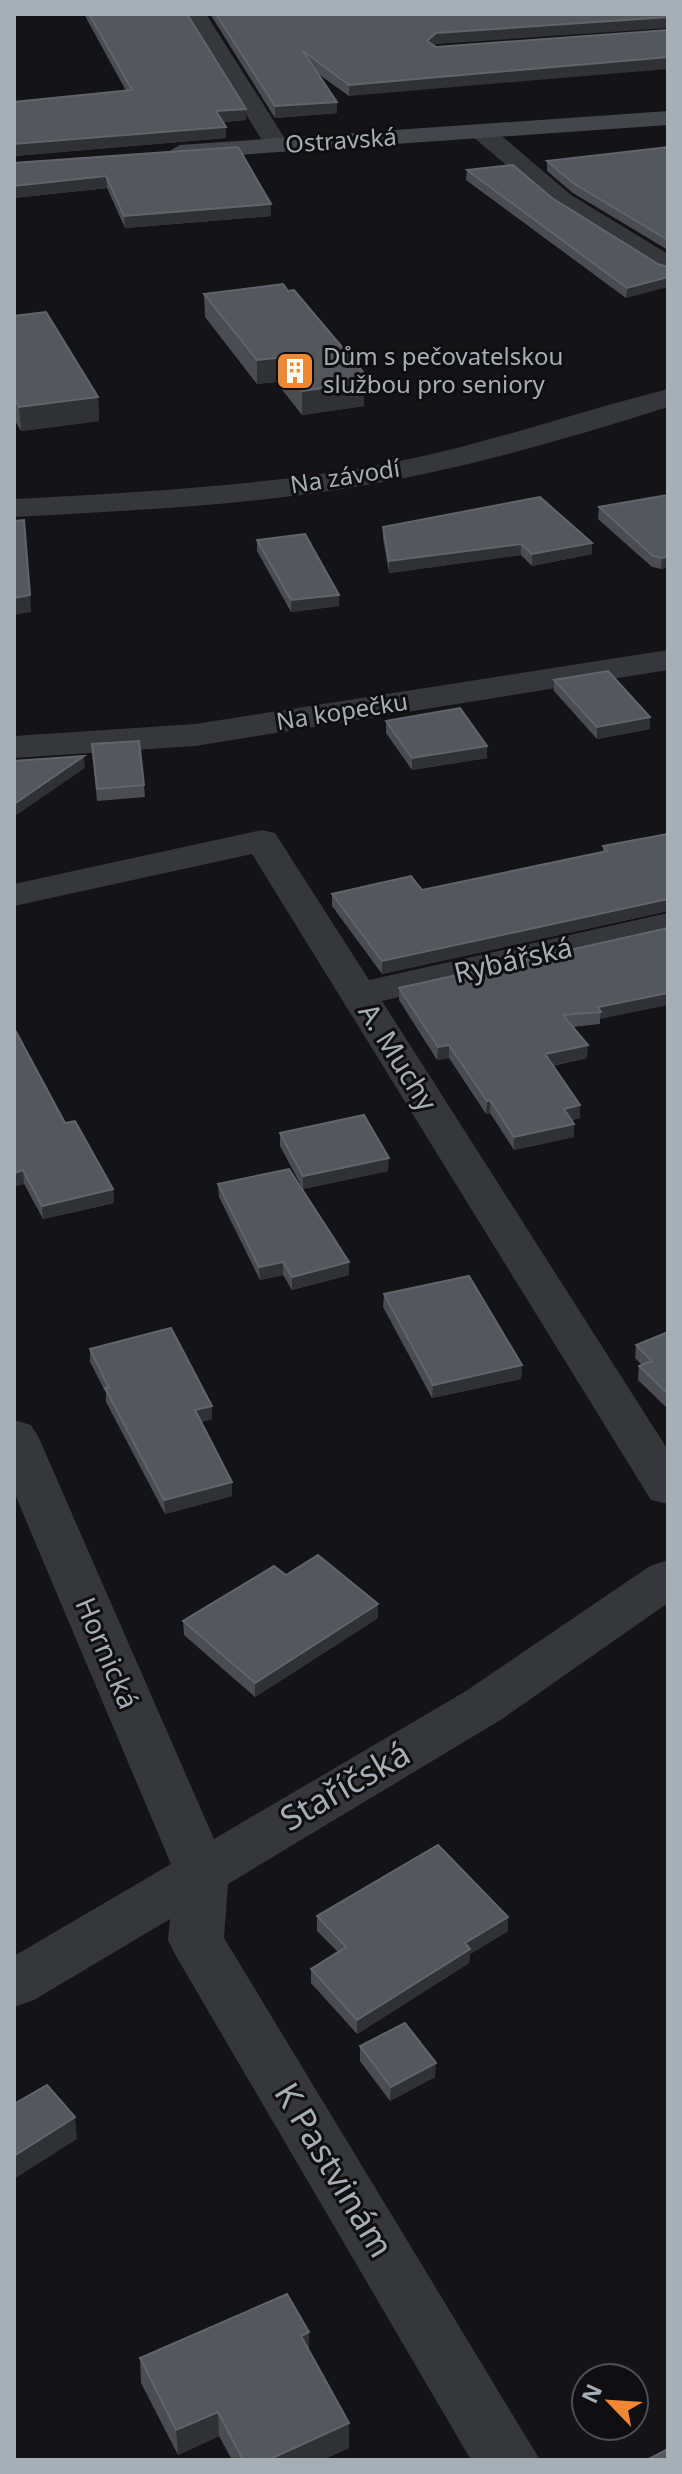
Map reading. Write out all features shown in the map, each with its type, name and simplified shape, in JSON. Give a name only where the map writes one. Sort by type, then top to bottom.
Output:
[{"type":"street","points":[[195,14],[277,145]]},
{"type":"street","name":"Ostravská","points":[[154,154],[668,118]]},
{"type":"street","points":[[481,131],[562,200],[668,266]]},
{"type":"street","name":"Na závodí","points":[[14,508],[202,497],[343,480],[459,457],[668,398]]},
{"type":"street","name":"Na kopečku","points":[[14,747],[195,735],[668,660]]},
{"type":"street","name":"A. Muchy","points":[[14,895],[262,841],[668,1488]]},
{"type":"street","name":"Rybářská","points":[[358,994],[668,925]]},
{"type":"street","name":"Hornická","points":[[14,1436],[201,1871]]},
{"type":"street","name":"Staříčská","points":[[14,1984],[484,1705],[668,1578]]},
{"type":"street","name":"K Pastvinám","points":[[201,1871],[196,1940],[507,2460]]},
{"type":"building","points":[[89,14],[187,14],[246,109],[216,111],[226,127],[14,144],[14,102],[132,90]]},
{"type":"building","points":[[216,14],[668,14],[668,17],[436,33],[427,41],[436,47],[668,30],[668,57],[349,85],[302,50],[337,102],[275,106]]},
{"type":"building","points":[[238,147],[271,204],[124,216],[106,176],[14,186],[14,163]]},
{"type":"building","points":[[668,147],[668,240],[573,183],[547,161]]},
{"type":"building","points":[[513,165],[552,198],[658,264],[668,267],[668,277],[627,288],[467,170]]},
{"type":"building","points":[[283,284],[288,291],[294,290],[364,373],[358,374],[365,382],[302,391],[276,358],[257,360],[204,294]]},
{"type":"building","points":[[46,312],[98,397],[19,407],[14,397],[14,316]]},
{"type":"building","points":[[668,495],[668,556],[662,558],[653,556],[599,507]]},
{"type":"building","points":[[540,497],[592,543],[532,554],[521,544],[389,561],[383,527]]},
{"type":"building","points":[[24,520],[30,595],[14,598],[14,521]]},
{"type":"building","points":[[305,534],[339,595],[291,600],[257,540]]},
{"type":"building","points":[[608,671],[650,717],[597,727],[554,680]]},
{"type":"building","points":[[460,708],[487,746],[412,758],[386,721]]},
{"type":"building","points":[[139,741],[144,785],[97,789],[92,744]]},
{"type":"building","points":[[84,756],[14,804],[14,761]]},
{"type":"building","points":[[668,834],[668,899],[382,961],[332,894],[411,876],[422,890],[607,851],[603,846]]},
{"type":"building","points":[[668,928],[668,993],[598,1007],[601,1012],[563,1015],[588,1045],[545,1054],[580,1105],[564,1109],[574,1124],[514,1137],[449,1045],[438,1047],[399,988]]},
{"type":"building","points":[[14,1028],[65,1123],[75,1121],[113,1189],[42,1206],[23,1170],[14,1173]]},
{"type":"building","points":[[364,1115],[389,1158],[303,1176],[280,1133]]},
{"type":"building","points":[[289,1169],[349,1262],[292,1277],[283,1262],[259,1267],[218,1184]]},
{"type":"building","points":[[469,1276],[522,1365],[433,1385],[384,1294]]},
{"type":"building","points":[[171,1328],[212,1406],[195,1410],[232,1482],[164,1500],[105,1388],[109,1388],[90,1349]]},
{"type":"building","points":[[668,1332],[668,1394],[639,1366],[652,1361],[636,1345]]},
{"type":"building","points":[[318,1555],[378,1604],[255,1683],[183,1621],[274,1566],[286,1575]]},
{"type":"building","points":[[438,1845],[508,1917],[465,1943],[470,1949],[357,2020],[311,1969],[346,1947],[317,1916]]},
{"type":"building","points":[[405,2023],[436,2063],[391,2087],[360,2046]]},
{"type":"building","points":[[47,2085],[75,2117],[14,2156],[14,2104]]},
{"type":"building","points":[[287,2294],[309,2332],[301,2336],[349,2423],[268,2460],[243,2460],[218,2412],[176,2430],[140,2358]]},
{"type":"building","points":[[668,2449],[668,2460],[647,2460]]},
{"type":"place","name":"Dům s pečovatelskou službou pro seniory","points":[[295,371]]}]
